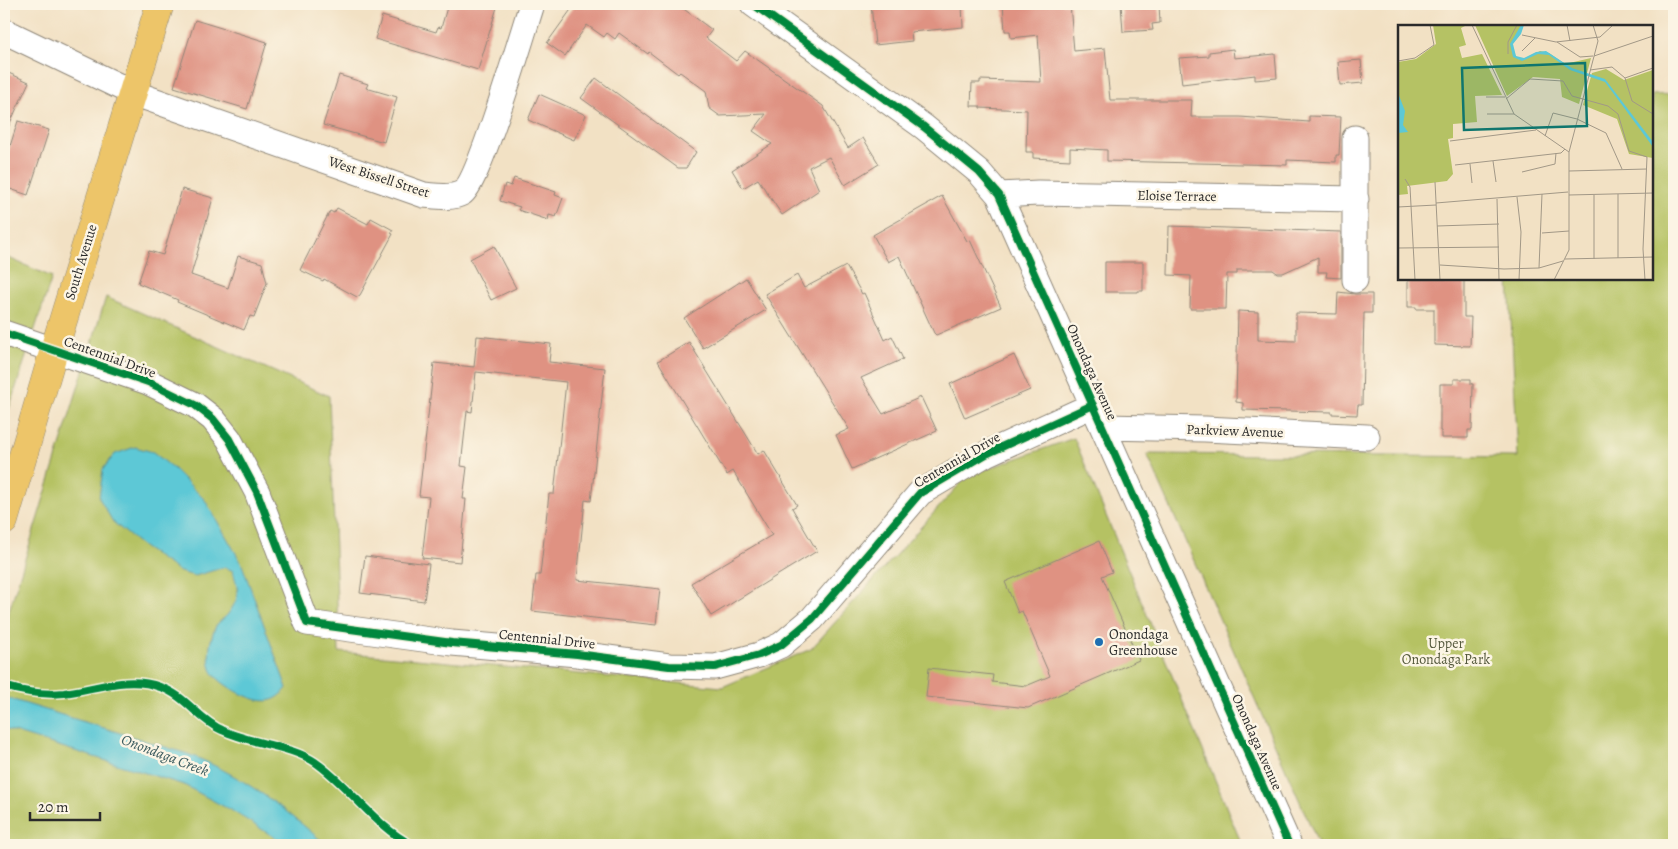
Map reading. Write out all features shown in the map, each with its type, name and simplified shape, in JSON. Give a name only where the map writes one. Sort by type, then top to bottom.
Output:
[{"type":"main road","name":"South Avenue","points":[[4,521],[54,350],[160,4]]},
{"type":"street","name":"West Bissell Street","points":[[4,31],[133,93],[424,195],[452,196],[462,193],[469,186],[473,177],[487,142],[532,4]]},
{"type":"street","name":"Onondaga Avenue","points":[[753,4],[924,127],[979,172],[999,195],[1289,845]]},
{"type":"street","points":[[1354,138],[1356,200],[1355,280]]},
{"type":"street","name":"Eloise Terrace","points":[[999,195],[1038,193],[1356,200]]},
{"type":"street","points":[[4,333],[54,350]]},
{"type":"street","name":"Centennial Drive","points":[[54,350],[148,382],[195,405],[213,419],[229,439],[257,492],[307,623],[452,643],[577,654],[669,666],[715,667],[759,655],[781,645],[812,619],[920,493],[986,454],[1098,416]]},
{"type":"street","name":"Parkview Avenue","points":[[1098,416],[1205,429],[1367,437]]},
{"type":"green space","name":"Upper Onondaga Park","points":[[1674,94],[1674,845],[1319,845],[1147,454],[1518,457],[1509,280],[1653,280],[1653,95]]},
{"type":"green space","points":[[4,256],[52,277],[4,424]]},
{"type":"green space","points":[[106,297],[329,396],[339,652],[722,687],[811,649],[967,476],[1074,438],[1242,845],[4,845],[4,627]]},
{"type":"water","points":[[135,447],[153,452],[174,469],[205,500],[241,562],[287,688],[278,697],[263,701],[246,696],[225,684],[211,669],[209,654],[213,632],[217,624],[231,610],[237,597],[237,587],[233,571],[225,567],[195,576],[180,572],[143,547],[113,522],[99,498],[103,469],[115,454]]},
{"type":"water","name":"Onondaga Creek","points":[[4,697],[188,754],[207,762],[226,771],[261,793],[326,845],[287,845],[234,812],[184,785],[4,729]]},
{"type":"building","points":[[448,4],[498,4],[478,70],[375,39],[382,16],[436,32],[438,27],[441,28]]},
{"type":"building","points":[[575,4],[677,4],[712,30],[706,38],[736,61],[745,51],[823,106],[848,148],[863,138],[879,164],[845,185],[829,157],[809,167],[819,190],[782,215],[758,179],[743,188],[732,170],[772,144],[753,131],[766,114],[720,116],[709,108],[706,91],[619,33],[615,39],[607,33],[604,37],[587,25],[565,56],[547,43]]},
{"type":"building","points":[[871,4],[962,4],[963,27],[911,32],[912,41],[875,45]]},
{"type":"building","points":[[1003,4],[1070,4],[1074,51],[1105,48],[1110,100],[1192,100],[1191,117],[1240,117],[1309,122],[1309,116],[1341,117],[1339,155],[1336,155],[1336,162],[1287,160],[1287,165],[1107,161],[1107,150],[1070,148],[1070,160],[1033,158],[1033,152],[1026,152],[1027,110],[971,106],[972,83],[980,83],[980,80],[1041,82],[1038,35],[1011,38],[1010,31],[1005,31]]},
{"type":"building","points":[[1121,4],[1159,4],[1160,23],[1152,24],[1153,30],[1123,32]]},
{"type":"building","points":[[195,20],[267,42],[247,109],[174,87]]},
{"type":"building","points":[[1233,49],[1234,58],[1275,54],[1277,78],[1255,80],[1255,75],[1182,84],[1179,58],[1209,56],[1209,52]]},
{"type":"building","points":[[1361,60],[1363,83],[1340,85],[1338,62]]},
{"type":"building","points":[[4,71],[29,82],[4,136]]},
{"type":"building","points":[[339,75],[368,84],[366,88],[397,97],[384,142],[323,125]]},
{"type":"building","points":[[596,78],[696,152],[686,168],[678,168],[581,98]]},
{"type":"building","points":[[539,94],[586,115],[574,140],[528,120]]},
{"type":"building","points":[[18,121],[49,130],[28,195],[4,187],[4,165]]},
{"type":"building","points":[[514,178],[556,192],[555,195],[563,198],[556,217],[549,215],[548,220],[518,210],[520,207],[500,201],[505,184],[511,186]]},
{"type":"building","points":[[182,189],[213,198],[191,275],[228,288],[238,256],[262,263],[267,283],[254,317],[250,316],[244,330],[177,302],[178,300],[138,283],[149,251],[163,255]]},
{"type":"building","points":[[942,196],[967,241],[970,240],[1001,307],[936,335],[899,256],[888,262],[873,235]]},
{"type":"building","points":[[337,208],[368,224],[371,218],[393,230],[391,233],[393,234],[360,295],[357,297],[324,279],[323,281],[300,270],[330,211],[334,213]]},
{"type":"building","points":[[1169,226],[1341,232],[1341,278],[1326,277],[1327,272],[1318,272],[1318,257],[1283,273],[1277,273],[1273,270],[1237,270],[1237,274],[1227,274],[1226,309],[1190,309],[1191,276],[1168,275]]},
{"type":"building","points":[[494,246],[516,288],[491,300],[470,259]]},
{"type":"building","points":[[1105,262],[1143,262],[1143,291],[1105,292]]},
{"type":"building","points":[[846,266],[862,294],[864,293],[885,340],[892,336],[903,359],[861,378],[883,414],[921,397],[937,431],[852,469],[836,435],[849,429],[765,294],[797,275],[804,288]]},
{"type":"building","points":[[746,278],[766,310],[703,348],[684,318]]},
{"type":"building","points":[[1408,280],[1464,280],[1464,317],[1471,317],[1470,346],[1434,345],[1434,309],[1408,307]]},
{"type":"building","points":[[1338,292],[1372,294],[1372,313],[1364,313],[1362,405],[1358,405],[1357,415],[1332,414],[1332,412],[1243,410],[1243,403],[1236,402],[1238,311],[1258,312],[1258,340],[1296,341],[1296,313],[1337,314]]},
{"type":"building","points":[[477,336],[551,344],[549,362],[605,368],[591,501],[585,500],[577,580],[660,589],[656,625],[532,611],[536,575],[540,575],[549,494],[554,494],[566,382],[476,372],[472,412],[467,411],[461,466],[467,467],[463,499],[466,499],[460,562],[422,558],[429,497],[419,496],[434,363],[474,367]]},
{"type":"building","points":[[689,342],[758,454],[764,450],[797,505],[792,508],[817,551],[711,616],[691,583],[772,535],[733,471],[727,475],[658,361]]},
{"type":"building","points":[[1014,355],[1030,390],[965,418],[950,384]]},
{"type":"building","points":[[1454,379],[1471,379],[1471,384],[1473,384],[1472,430],[1468,430],[1468,438],[1441,438],[1440,384],[1454,384]]},
{"type":"building","name":"Onondaga Greenhouse","points":[[1099,541],[1112,572],[1102,576],[1139,660],[1028,708],[926,697],[929,668],[993,675],[992,682],[1026,686],[1050,676],[1022,611],[1018,613],[1005,582]]},
{"type":"building","points":[[365,556],[429,564],[424,601],[360,593]]},
{"type":"cycle path","points":[[753,4],[924,127],[979,172],[999,195],[1289,845]]},
{"type":"cycle path","points":[[4,333],[148,382],[195,405],[213,419],[229,439],[257,492],[307,623],[452,643],[577,654],[669,666],[715,667],[759,655],[781,645],[812,619],[920,493],[986,454],[1093,405]]},
{"type":"cycle path","points":[[4,686],[49,694],[136,682],[160,687],[185,701],[206,720],[222,730],[245,739],[294,752],[315,762],[340,782],[374,817],[398,837],[412,845]]},
{"type":"place","name":"Onondaga Greenhouse","points":[[1099,642]]}]
